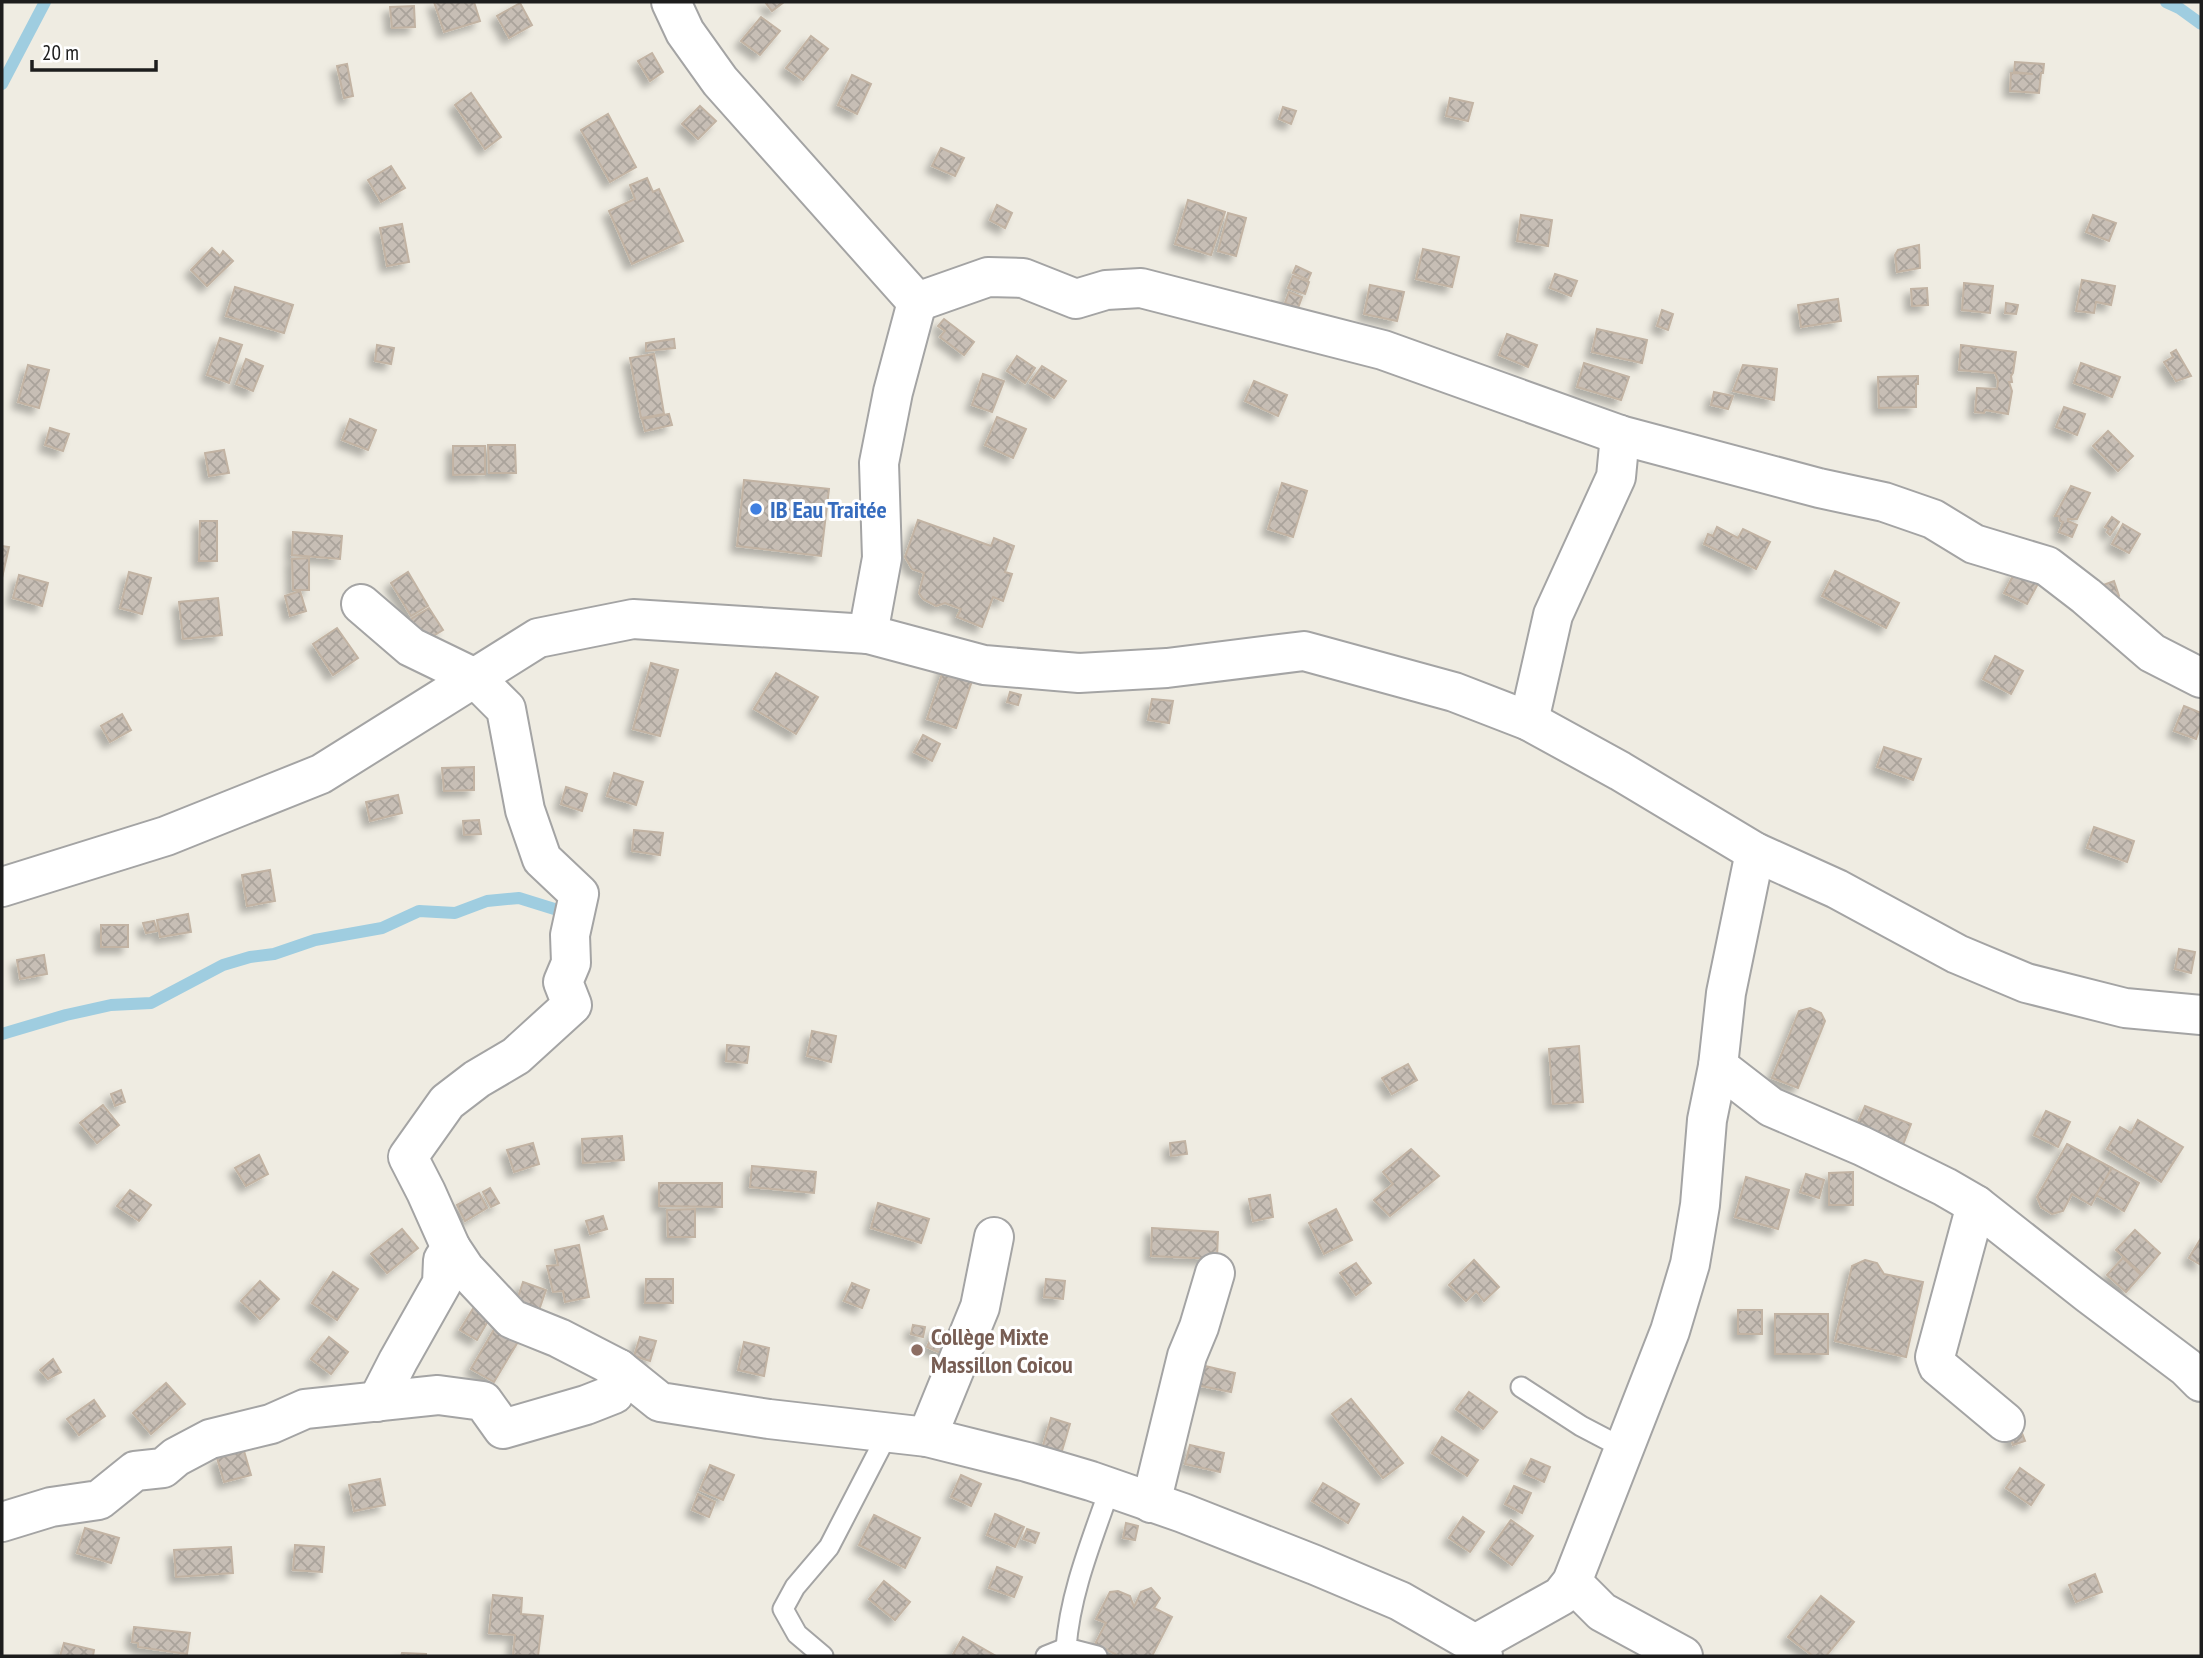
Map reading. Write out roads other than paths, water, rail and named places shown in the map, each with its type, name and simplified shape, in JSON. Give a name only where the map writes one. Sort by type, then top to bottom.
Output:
[{"type":"street","points":[[671,2],[685,32],[720,80],[917,302]]},
{"type":"street","points":[[917,302],[988,277],[1023,278],[1076,299],[1106,290],[1141,288],[1382,350],[1620,435],[1819,488],[1884,502],[1933,519],[1974,544],[2047,566],[2152,653],[2201,678]]},
{"type":"street","points":[[868,634],[882,558],[879,463],[893,392],[917,302]]},
{"type":"street","points":[[1529,721],[1553,615],[1616,477],[1620,435]]},
{"type":"street","points":[[361,604],[411,647],[475,678],[506,709],[525,810],[542,859],[579,894],[570,935],[571,963],[563,982],[572,1005],[516,1056],[477,1079],[447,1102],[408,1157],[451,1248],[465,1269],[512,1319],[559,1338],[619,1369],[660,1402],[769,1419],[927,1437],[1027,1462],[1183,1513],[1400,1601],[1479,1650],[1561,1596],[1572,1582],[1670,1331],[1690,1264],[1700,1205],[1707,1120],[1718,1066],[1726,993],[1755,852]]},
{"type":"street","points":[[2,887],[166,836],[321,774],[538,638],[633,620],[868,634],[984,665],[1079,673],[1167,668],[1304,651],[1454,692],[1529,721],[1620,771],[1755,852],[1837,889],[1957,954],[2026,983],[2125,1008],[2201,1014]]},
{"type":"street","points":[[1718,1066],[1771,1107],[1945,1186],[1976,1205],[2186,1367],[2201,1382]]},
{"type":"street","points":[[1976,1205],[1935,1357],[1938,1366],[2006,1422]]},
{"type":"street","points":[[927,1437],[980,1307],[994,1237]]},
{"type":"street","points":[[377,1402],[442,1283],[443,1260],[451,1248]]},
{"type":"street","points":[[1150,1503],[1187,1356],[1215,1273]]},
{"type":"street","points":[[2,1522],[51,1507],[99,1500],[135,1471],[163,1468],[176,1457],[210,1439],[271,1424],[305,1409],[438,1395],[483,1401],[503,1429],[614,1394],[619,1369]]},
{"type":"street","points":[[1572,1582],[1602,1612],[1683,1656]]},
{"type":"lane","points":[[1521,1387],[1581,1426],[1623,1448]]},
{"type":"lane","points":[[823,1656],[797,1634],[783,1609],[794,1587],[830,1547],[888,1433]]},
{"type":"lane","points":[[1066,1648],[1068,1627],[1082,1569],[1110,1489]]},
{"type":"lane","points":[[1046,1656],[1066,1648],[1097,1656]]},
{"type":"waterway","points":[[2,84],[45,2]]},
{"type":"waterway","points":[[2166,2],[2201,24]]},
{"type":"waterway","points":[[2,1034],[111,1005],[151,1003],[223,965],[250,957],[274,954],[315,940],[382,928],[419,911],[455,913],[487,901],[519,898],[564,912]]},
{"type":"place","name":"IB Eau Traitée","points":[[756,509]]},
{"type":"place","name":"Collège Mixte Massillon Coicou","points":[[917,1350]]}]
